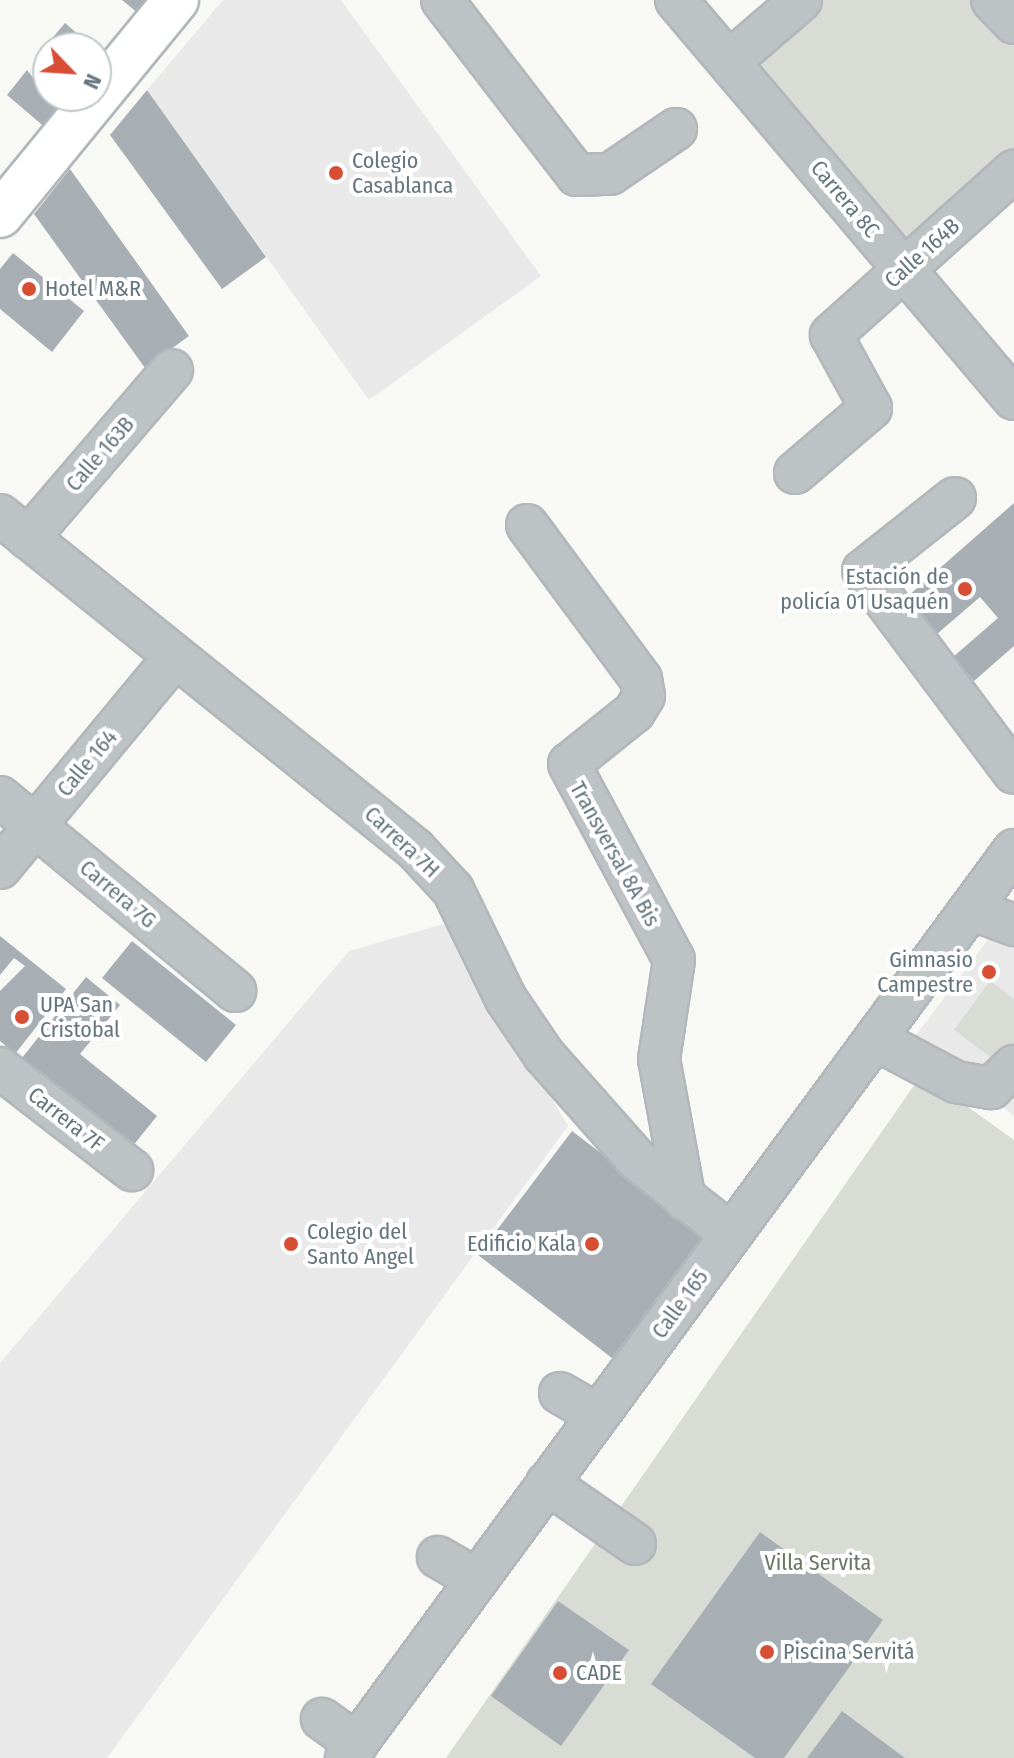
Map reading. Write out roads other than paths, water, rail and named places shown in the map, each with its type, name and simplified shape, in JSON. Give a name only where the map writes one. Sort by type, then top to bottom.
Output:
[{"type":"main road","points":[[0,215],[176,0]]},
{"type":"street","points":[[442,0],[577,175],[610,174],[676,129]]},
{"type":"street","name":"Carrera 8C","points":[[676,0],[1014,399]]},
{"type":"street","points":[[729,62],[801,0]]},
{"type":"street","points":[[992,0],[1014,23]]},
{"type":"street","name":"Calle 164B","points":[[795,473],[871,408],[831,335],[1013,173]]},
{"type":"street","name":"Calle 163B","points":[[14,526],[172,370]]},
{"type":"street","points":[[955,498],[863,571],[1014,773]]},
{"type":"street","name":"Transversal 8A Bis","points":[[527,525],[641,679],[644,696],[634,712],[569,764],[674,960],[659,1059],[685,1200]]},
{"type":"street","name":"Carrera 7H","points":[[14,526],[173,659],[415,849],[453,890],[506,999],[544,1055],[635,1158],[731,1234]]},
{"type":"street","name":"Calle 164","points":[[0,868],[173,659]]},
{"type":"street","name":"Carrera 7G","points":[[0,797],[235,991]]},
{"type":"street","name":"Calle 165","points":[[351,1751],[1014,850]]},
{"type":"street","points":[[971,909],[1014,925]]},
{"type":"street","points":[[875,1039],[956,1082],[991,1088],[1014,1066]]},
{"type":"street","name":"Carrera 7F","points":[[0,1068],[132,1170]]},
{"type":"street","points":[[560,1393],[598,1415]]},
{"type":"street","points":[[547,1483],[635,1544]]},
{"type":"street","points":[[438,1557],[476,1579]]},
{"type":"street","points":[[322,1719],[351,1751]]},
{"type":"place","name":"Colegio Casablanca","points":[[336,173]]},
{"type":"place","name":"Hotel M&R","points":[[29,289]]},
{"type":"place","name":"Estación de policía 01 Usaquén","points":[[965,589]]},
{"type":"place","name":"Gimnasio Campestre","points":[[989,972]]},
{"type":"place","name":"UPA San Cristobal","points":[[22,1017]]},
{"type":"place","name":"Colegio del Santo Angel","points":[[291,1244]]},
{"type":"place","name":"Edificio Kala","points":[[592,1244]]},
{"type":"place","name":"Piscina Servitá","points":[[767,1652]]},
{"type":"place","name":"CADE","points":[[560,1673]]},
{"type":"park label","name":"Villa Servita","points":[[818,1563]]}]
